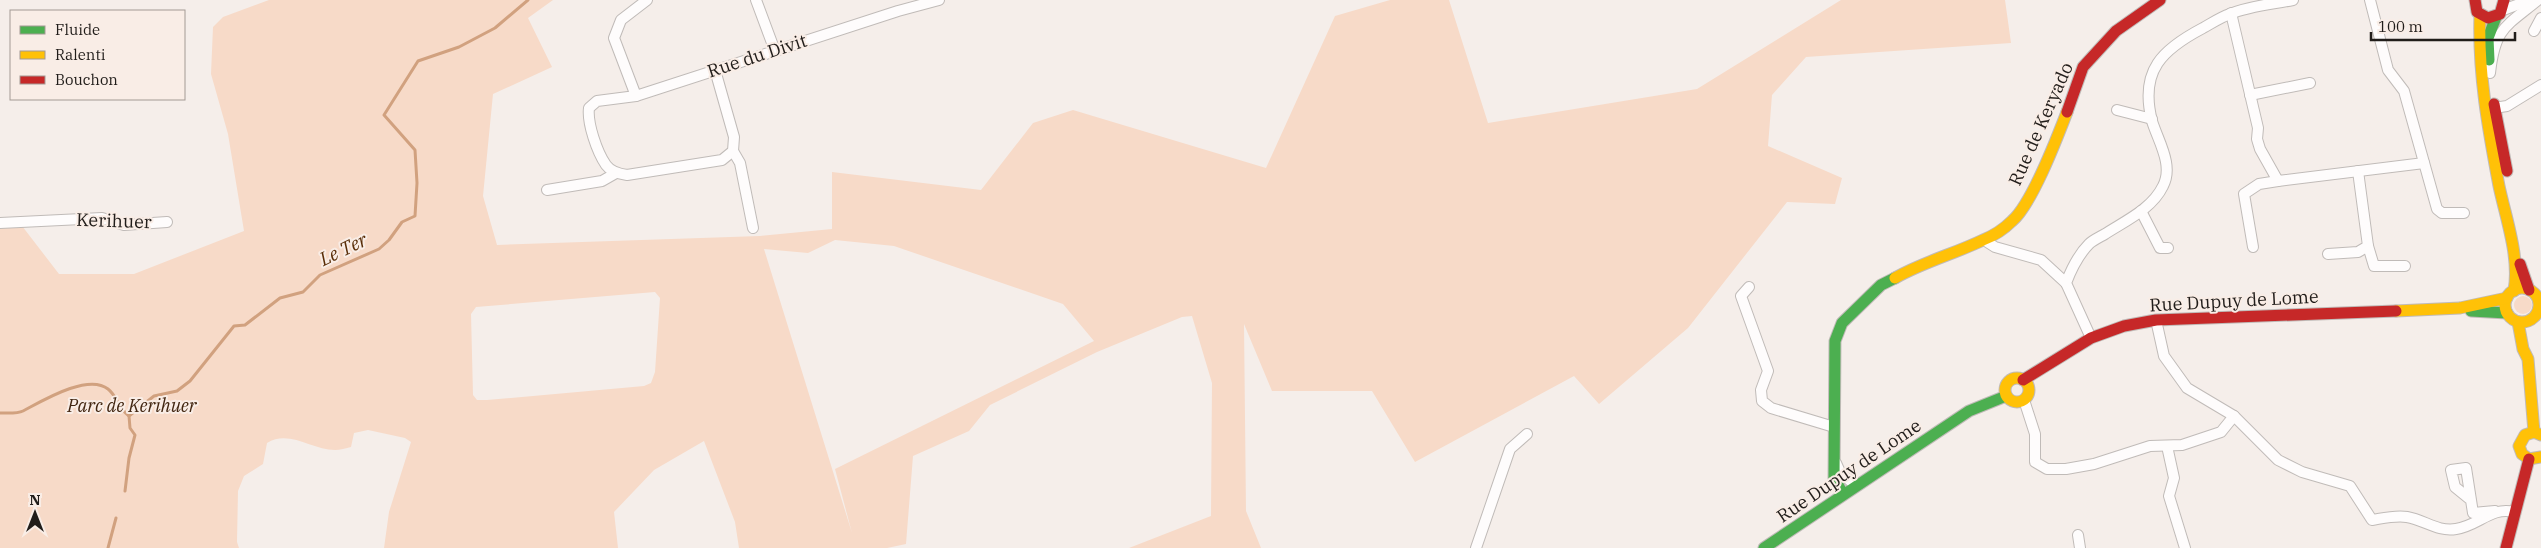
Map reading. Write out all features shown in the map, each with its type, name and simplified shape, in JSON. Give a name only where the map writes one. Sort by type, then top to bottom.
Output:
[{"type":"street","points":[[636,96],[614,38],[621,20],[647,0]]},
{"type":"street","points":[[756,0],[775,51]]},
{"type":"street","name":"Rue du Divit","points":[[616,173],[606,165],[588,121],[588,108],[597,101],[636,96],[898,11],[939,0]]},
{"type":"street","name":"Rue de Keryado","points":[[1843,494],[1834,478],[1835,340],[1842,323],[1881,285],[1914,267],[1984,240],[2013,221],[2024,205],[2052,151],[2083,67],[2116,31],[2160,0]]},
{"type":"street","points":[[2066,283],[2071,270],[2089,243],[2141,211],[2155,198],[2164,186],[2167,173],[2166,161],[2152,119],[2149,92],[2152,73],[2161,56],[2175,43],[2231,13],[2293,0]]},
{"type":"street","points":[[2370,0],[2388,70],[2404,91],[2437,209],[2442,213],[2464,213]]},
{"type":"street","points":[[2475,0],[2476,9],[2480,15],[2479,46],[2485,112],[2515,265],[2516,279],[2510,294],[2507,313],[2518,322],[2523,349],[2528,359]]},
{"type":"street","points":[[2480,15],[2488,18],[2501,9],[2530,0]]},
{"type":"street","points":[[2490,73],[2493,47],[2502,30],[2538,0]]},
{"type":"street","points":[[2501,9],[2488,38],[2494,108],[2506,169],[2520,264],[2539,304],[2528,359],[2537,434],[2522,438],[2519,446],[2522,454],[2529,460]]},
{"type":"street","points":[[2231,13],[2258,128],[2257,138],[2260,149],[2278,181]]},
{"type":"street","points":[[2534,31],[2541,18]]},
{"type":"street","points":[[715,70],[734,137],[733,151],[740,163],[753,228]]},
{"type":"street","points":[[2250,95],[2310,83]]},
{"type":"street","points":[[2494,108],[2507,106],[2541,86]]},
{"type":"street","points":[[2117,110],[2152,119]]},
{"type":"street","points":[[547,190],[602,181],[616,173],[627,175],[722,160],[733,151]]},
{"type":"street","points":[[2253,247],[2244,194],[2260,184],[2424,163]]},
{"type":"street","points":[[2358,171],[2368,246],[2374,266],[2405,266]]},
{"type":"street","points":[[2141,211],[2160,248],[2168,248]]},
{"type":"street","name":"Kerihuer","points":[[0,223],[102,218],[124,225],[168,222]]},
{"type":"street","points":[[1984,240],[1995,247],[2041,260],[2066,283],[2091,338]]},
{"type":"street","points":[[2328,254],[2358,252],[2368,246]]},
{"type":"street","points":[[1749,287],[1742,296],[1768,371],[1761,390],[1762,401],[1771,408],[1834,427]]},
{"type":"street","points":[[2510,294],[2535,294]]},
{"type":"street","name":"Rue Dupuy de Lome","points":[[1764,548],[1968,411],[2006,396],[2004,388],[2008,381],[2016,378],[2023,380],[2091,338],[2124,326],[2156,320],[2460,308],[2510,294]]},
{"type":"street","name":"Rue Dupuy de Lome","points":[[2460,308],[2473,312],[2507,313]]},
{"type":"street","points":[[2518,322],[2537,315]]},
{"type":"street","points":[[2156,320],[2164,356],[2187,388],[2234,416],[2278,460],[2302,472],[2350,486],[2372,520],[2397,516],[2410,517],[2440,529],[2456,529],[2480,522],[2496,511]]},
{"type":"street","points":[[2023,380],[2029,390],[2024,400],[2035,434],[2035,462],[2047,469],[2066,469],[2094,464],[2150,446],[2182,445],[2221,432],[2234,416]]},
{"type":"street","points":[[2006,396],[2012,402],[2024,400]]},
{"type":"street","points":[[1476,548],[1510,449],[1527,434]]},
{"type":"street","points":[[2167,446],[2174,478],[2169,496],[2185,548]]},
{"type":"street","points":[[2529,460],[2541,458]]},
{"type":"street","points":[[1834,460],[1840,472],[1856,486]]},
{"type":"street","points":[[2506,548],[2529,460]]},
{"type":"street","points":[[2471,500],[2473,513],[2514,512]]},
{"type":"street","points":[[2078,535],[2080,548]]},
{"type":"green space","name":"Parc de Kerihuer","points":[[269,0],[553,0],[528,18],[552,67],[493,94],[483,196],[497,245],[760,236],[832,229],[832,172],[981,190],[1033,123],[1073,110],[1266,168],[1335,16],[1390,0],[1449,0],[1488,123],[1697,89],[1841,0],[2005,0],[2011,43],[1806,57],[1772,95],[1768,146],[1842,178],[1835,204],[1787,202],[1688,328],[1599,404],[1574,376],[1415,462],[1372,391],[1272,391],[1244,324],[1246,511],[1261,548],[1129,548],[1211,516],[1212,383],[1192,316],[1182,317],[1097,352],[990,405],[969,431],[913,456],[906,544],[887,548],[739,548],[735,522],[704,441],[654,470],[614,512],[618,548],[384,548],[389,512],[411,442],[405,438],[368,430],[354,433],[351,447],[339,450],[326,449],[284,438],[275,439],[267,443],[263,464],[244,476],[238,491],[237,542],[239,548],[0,548],[0,223],[19,222],[59,274],[134,274],[244,231],[228,134],[211,74],[213,27],[223,17]],"holes":[[[835,240],[894,246],[1063,304],[1094,341],[835,469],[852,533],[764,249],[808,253]],[[655,292],[660,298],[655,372],[651,383],[644,386],[487,400],[477,400],[473,395],[471,314],[476,307]]]},
{"type":"green space","points":[[2519,296],[2527,296],[2532,301],[2530,312],[2519,314],[2514,309],[2514,301]]},
{"type":"waterway","name":"Le Ter","points":[[125,491],[129,458],[135,435],[130,428],[129,416],[154,396],[177,391],[190,381],[234,326],[245,325],[280,298],[303,292],[320,275],[379,249],[389,240],[402,222],[415,216],[417,183],[415,150],[384,115],[418,61],[459,47],[495,28],[528,0]]},
{"type":"waterway","points":[[0,413],[21,412],[65,390],[89,384],[99,385],[108,389],[129,416]]},
{"type":"waterway","name":"Le Ter","points":[[108,548],[116,518]]},
{"type":"traffic: fast","points":[[2489,60],[2488,38],[2496,17]]},
{"type":"traffic: fast","points":[[1843,494],[1834,478],[1835,341],[1842,323],[1881,285],[1895,278]]},
{"type":"traffic: fast","points":[[2471,311],[2507,313]]},
{"type":"traffic: fast","points":[[1764,548],[1969,411],[2006,396]]},
{"type":"traffic: slow","points":[[2480,15],[2481,58],[2485,100],[2499,186],[2514,252],[2514,291]]},
{"type":"traffic: slow","points":[[1895,278],[1916,267],[1987,238],[1999,232],[2012,221],[2020,213],[2036,186],[2067,112]]},
{"type":"traffic: slow","points":[[2522,288],[2534,293],[2539,305],[2534,317],[2522,322],[2510,317],[2505,305],[2510,293],[2522,288]]},
{"type":"traffic: slow","points":[[2396,311],[2460,308],[2507,298]]},
{"type":"traffic: slow","points":[[2518,322],[2523,349],[2528,359],[2534,432]]},
{"type":"traffic: slow","points":[[2017,378],[2026,381],[2029,390],[2026,399],[2017,402],[2008,399],[2005,390],[2008,381],[2017,378]]},
{"type":"traffic: slow","points":[[2541,435],[2534,432],[2525,435],[2519,446],[2522,454],[2529,459],[2541,457]]},
{"type":"traffic: jam","points":[[2067,112],[2083,67],[2116,31],[2160,0]]},
{"type":"traffic: jam","points":[[2475,0],[2477,12],[2488,18],[2500,14],[2504,0]]},
{"type":"traffic: jam","points":[[2494,104],[2507,171]]},
{"type":"traffic: jam","points":[[2520,264],[2529,290]]},
{"type":"traffic: jam","points":[[2023,380],[2091,338],[2124,326],[2156,320],[2396,311]]},
{"type":"traffic: jam","points":[[2506,548],[2529,459]]}]
